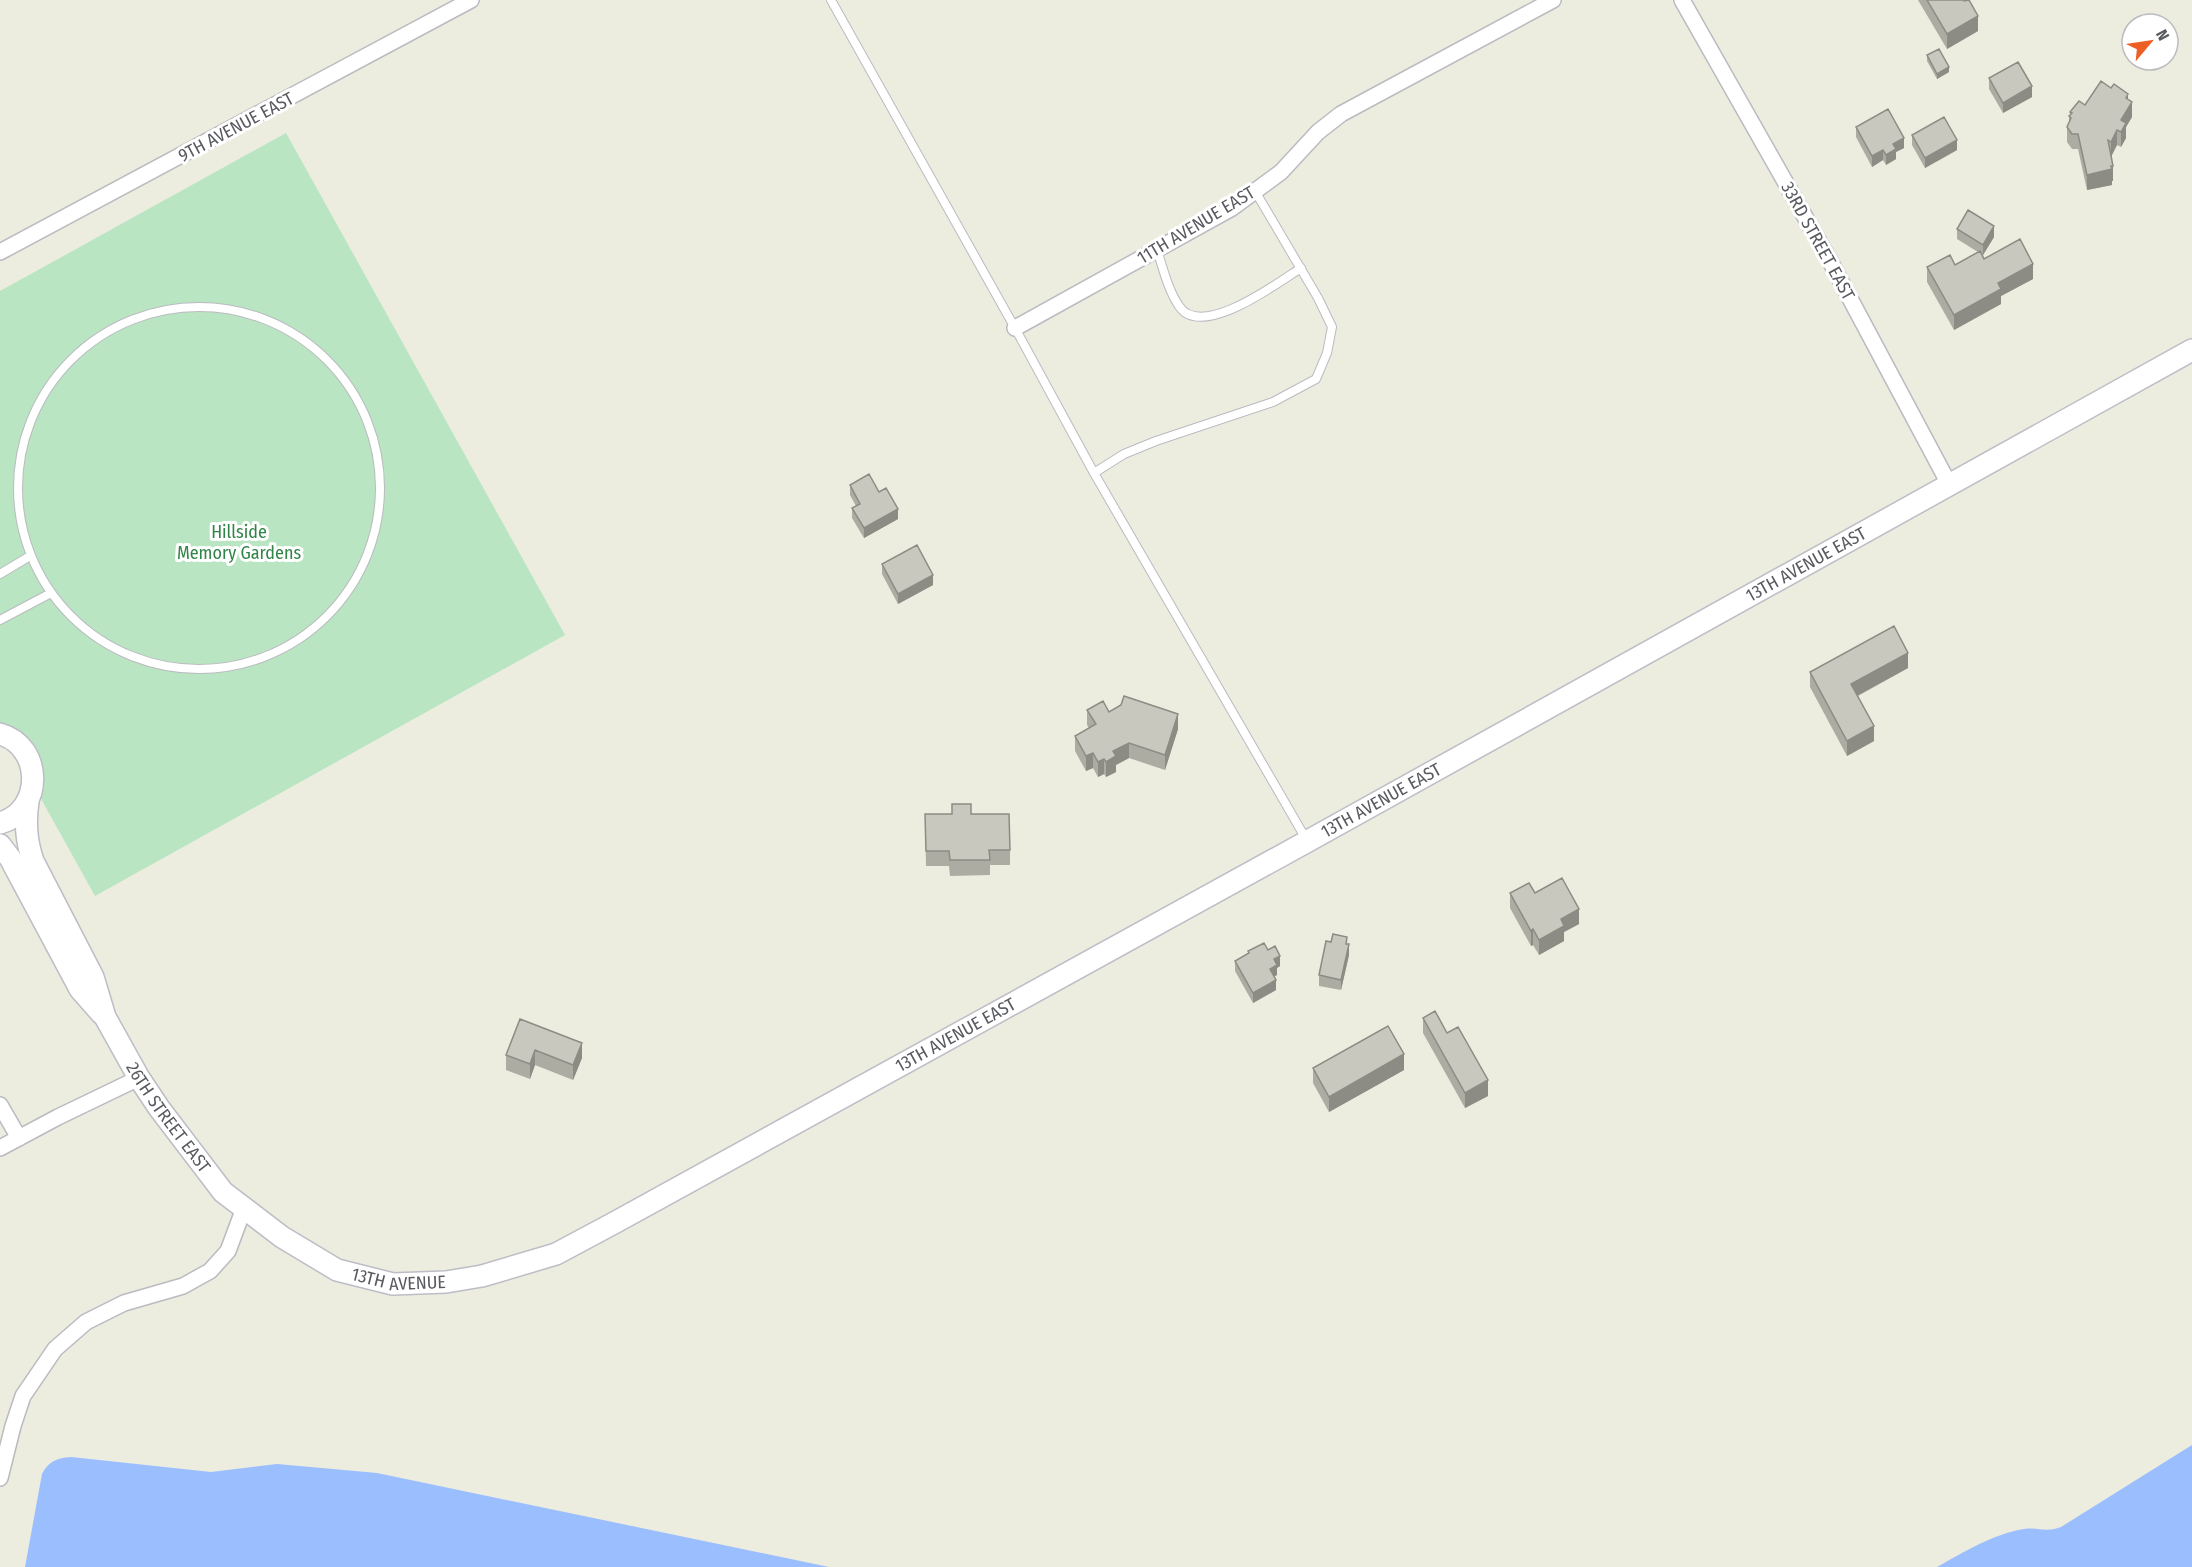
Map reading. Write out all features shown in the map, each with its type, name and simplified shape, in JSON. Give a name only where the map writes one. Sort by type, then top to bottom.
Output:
[{"type":"main road","name":"13TH AVENUE EAST","points":[[568,1248],[1308,841],[2192,350]]},
{"type":"main road","points":[[0,734],[8,736],[21,746],[29,758],[34,772],[25,823],[27,842],[33,861],[93,977],[105,1017]]},
{"type":"main road","points":[[0,823],[19,813],[28,801]]},
{"type":"main road","points":[[0,845],[10,858],[80,989],[105,1017]]},
{"type":"main road","name":"26TH STREET EAST","points":[[105,1017],[139,1078],[159,1108],[223,1192],[244,1208]]},
{"type":"main road","name":"13TH AVENUE","points":[[244,1208],[282,1237],[337,1270],[393,1284],[446,1282],[482,1276],[556,1254],[568,1248]]},
{"type":"street","name":"9TH AVENUE EAST","points":[[0,252],[471,0]]},
{"type":"street","name":"11TH AVENUE EAST","points":[[1015,328],[1232,208],[1281,172],[1318,132],[1341,114],[1553,0]]},
{"type":"street","name":"33RD STREET EAST","points":[[1682,0],[1830,261],[1949,484]]},
{"type":"street","points":[[0,1148],[139,1078]]},
{"type":"street","points":[[0,1104],[19,1138]]},
{"type":"street","points":[[0,1478],[23,1396],[55,1349],[95,1317],[124,1303],[183,1286],[210,1271],[228,1251],[244,1208]]},
{"type":"lane","points":[[831,0],[1094,473],[1308,841]]},
{"type":"lane","points":[[1094,473],[1135,450],[1273,402],[1316,379],[1327,353],[1332,327],[1301,268],[1255,191]]},
{"type":"lane","points":[[1156,250],[1179,307],[1191,317],[1203,318],[1217,315],[1247,302],[1301,268]]},
{"type":"lane","points":[[178,308],[226,308],[272,322],[312,346],[345,381],[368,423],[380,469],[378,517],[365,563],[340,603],[305,636],[263,659],[217,670],[169,668],[123,654],[113,648],[83,628],[51,593],[30,556],[18,510],[19,462],[32,416],[56,375],[90,342],[132,319],[178,308]]},
{"type":"lane","points":[[0,574],[30,556]]},
{"type":"lane","points":[[0,620],[51,593]]},
{"type":"green space","name":"Hillside Memory Gardens","points":[[286,133],[565,635],[95,896],[0,725],[0,291]]},
{"type":"water","points":[[2192,1445],[2192,1567],[1937,1567],[1979,1544],[2012,1531],[2050,1530],[2061,1527]]},
{"type":"water","points":[[71,1457],[211,1472],[277,1464],[377,1473],[829,1567],[25,1567],[42,1474],[54,1461]]},
{"type":"building","points":[[1927,0],[1969,0],[1978,16],[1947,34]]},
{"type":"building","points":[[1939,49],[1949,67],[1937,74],[1927,55]]},
{"type":"building","points":[[2018,62],[2032,86],[2003,103],[1989,78]]},
{"type":"building","points":[[2101,81],[2111,88],[2114,84],[2128,94],[2126,98],[2132,102],[2121,120],[2126,123],[2121,132],[2117,130],[2111,142],[2108,140],[2112,169],[2087,175],[2078,134],[2072,134],[2067,127],[2071,118],[2069,116],[2072,113],[2070,112],[2079,101],[2085,105]]},
{"type":"building","points":[[1888,109],[1904,138],[1893,144],[1896,149],[1886,155],[1883,150],[1872,156],[1856,127]]},
{"type":"building","points":[[1944,117],[1957,140],[1925,158],[1912,135]]},
{"type":"building","points":[[1968,210],[1994,226],[1983,245],[1957,229]]},
{"type":"building","points":[[2020,239],[2033,264],[1998,283],[2001,289],[1954,315],[1927,267],[1950,255],[1955,265],[1980,251],[1984,259]]},
{"type":"building","points":[[869,474],[879,492],[886,488],[898,509],[864,528],[852,508],[860,504],[850,485]]},
{"type":"building","points":[[917,545],[933,575],[898,594],[882,564]]},
{"type":"building","points":[[1894,626],[1908,653],[1851,684],[1874,726],[1847,741],[1810,672]]},
{"type":"building","points":[[1124,696],[1178,714],[1165,755],[1129,743],[1113,751],[1116,756],[1106,762],[1104,759],[1098,762],[1093,753],[1086,756],[1075,736],[1096,724],[1087,710],[1103,701],[1109,712],[1121,705]]},
{"type":"building","points":[[952,804],[971,804],[971,814],[1009,814],[1010,850],[989,850],[990,860],[950,860],[949,851],[926,851],[925,814],[952,814]]},
{"type":"building","points":[[1562,878],[1579,909],[1561,919],[1564,926],[1539,940],[1533,929],[1531,931],[1510,893],[1529,883],[1535,893]]},
{"type":"building","points":[[1333,934],[1347,937],[1346,944],[1349,944],[1341,980],[1319,975],[1326,941],[1331,942]]},
{"type":"building","points":[[1264,943],[1268,950],[1275,946],[1280,956],[1274,959],[1277,965],[1270,969],[1276,980],[1253,993],[1235,961]]},
{"type":"building","points":[[1435,1011],[1447,1033],[1458,1027],[1488,1080],[1465,1093],[1423,1018]]},
{"type":"building","points":[[520,1019],[582,1043],[573,1065],[535,1050],[530,1064],[506,1055]]},
{"type":"building","points":[[1388,1026],[1404,1054],[1329,1097],[1313,1068]]}]
